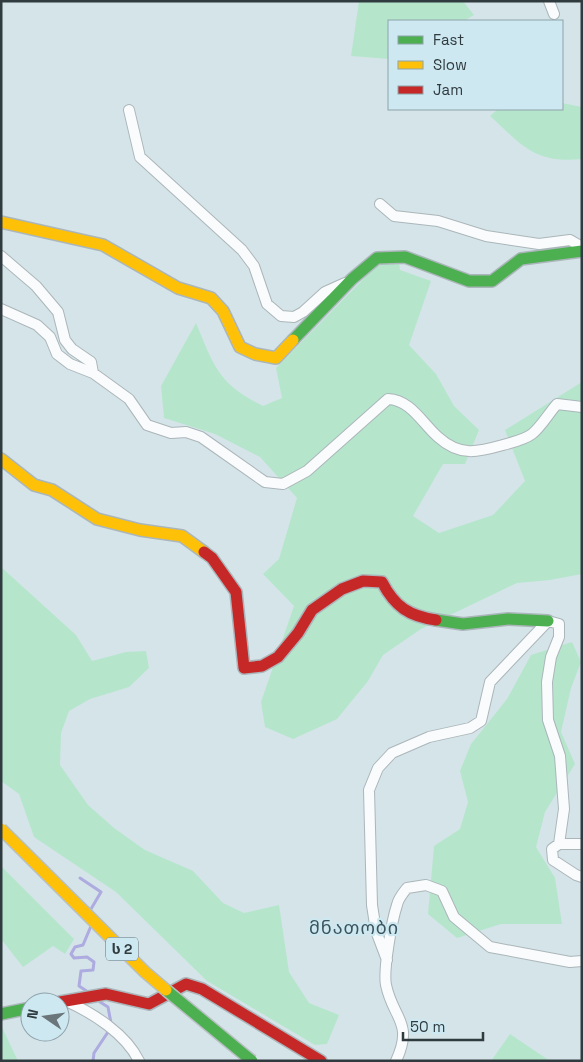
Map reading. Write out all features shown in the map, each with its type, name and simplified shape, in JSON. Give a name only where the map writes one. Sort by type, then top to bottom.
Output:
[{"type":"main road","points":[[1,222],[103,245],[178,288],[211,298],[223,311],[240,347],[255,354],[276,358],[352,279],[377,258],[405,257],[469,281],[492,280],[521,259],[582,251]]},
{"type":"main road","points":[[1,460],[34,485],[52,490],[97,518],[140,530],[182,536],[212,558],[236,592],[244,668],[262,666],[278,657],[298,633],[312,610],[342,589],[363,581],[382,582],[388,595],[406,612],[430,619],[463,624],[508,620],[548,621]]},
{"type":"main road","name":"ს 2","points":[[1,829],[145,972],[252,1061]]},
{"type":"main road","points":[[70,1001],[106,994],[148,1004],[186,984],[202,989],[321,1061]]},
{"type":"main road","points":[[1,1014],[20,1010]]},
{"type":"street","points":[[549,1],[554,14]]},
{"type":"street","points":[[130,110],[140,157],[242,250],[254,266],[267,304],[281,316],[294,317],[303,312],[326,292],[352,279]]},
{"type":"street","points":[[380,204],[394,216],[438,221],[486,236],[539,244],[570,240],[582,247]]},
{"type":"street","points":[[1,256],[36,286],[58,312],[65,340],[72,349],[91,362],[94,373]]},
{"type":"street","points":[[1,309],[37,325],[50,336],[57,354],[70,364],[94,373],[130,399],[147,425],[171,433],[186,432],[200,437],[266,482],[283,484],[307,471],[388,399],[399,400],[408,406],[439,438],[456,449],[476,453],[517,441],[533,433],[557,404],[582,407]]},
{"type":"street","points":[[387,960],[376,931],[372,905],[369,790],[378,768],[392,753],[429,737],[470,728],[482,721],[490,682],[548,621],[559,624],[559,637],[551,658],[547,682],[548,720],[560,756],[564,809],[559,844]]},
{"type":"street","points":[[582,844],[559,844],[552,849],[553,860],[582,877]]},
{"type":"street","points":[[396,1061],[404,1042],[404,1030],[386,984],[387,960],[397,903],[407,888],[426,884],[442,891],[454,917],[490,947],[570,962],[582,961]]},
{"type":"street","points":[[70,1004],[76,1005],[123,1038],[133,1048],[139,1061]]},
{"type":"green space","points":[[359,1],[463,1],[474,15],[466,20],[388,20],[388,59],[351,56]]},
{"type":"green space","points":[[563,103],[582,107],[582,159],[566,160],[540,155],[521,144],[490,116],[497,110],[563,110]]},
{"type":"green space","points":[[399,261],[400,270],[431,281],[409,345],[436,374],[454,406],[479,430],[465,464],[443,464],[413,516],[439,533],[493,515],[525,481],[505,430],[582,382],[582,574],[550,580],[517,583],[421,629],[383,655],[368,681],[337,719],[293,739],[265,727],[261,702],[294,606],[263,574],[279,559],[297,498],[260,457],[215,434],[164,418],[161,386],[196,323],[213,362],[219,372],[236,390],[263,406],[282,398],[276,368],[377,265]]},
{"type":"green space","points":[[1,567],[76,635],[92,661],[126,652],[146,651],[149,668],[129,687],[90,699],[69,711],[61,733],[60,765],[88,805],[114,828],[145,850],[193,871],[223,903],[244,913],[279,905],[289,972],[309,1003],[339,1015],[327,1044],[315,1045],[207,981],[116,892],[34,837],[19,794],[1,781]]},
{"type":"green space","points":[[572,642],[581,662],[571,688],[561,732],[575,764],[545,812],[536,847],[555,878],[562,924],[501,924],[457,938],[428,914],[434,846],[460,829],[468,802],[460,771],[471,744],[507,699],[531,655]]},
{"type":"green space","points":[[1,866],[74,939],[65,954],[53,946],[23,967],[1,939]]},
{"type":"green space","points":[[1,1025],[18,1061],[1,1061]]},
{"type":"green space","points":[[510,1034],[550,1061],[491,1061]]},
{"type":"waterway","points":[[80,878],[101,892],[91,909]]},
{"type":"waterway","points":[[88,992],[79,986],[81,971],[93,970],[94,962],[87,957],[74,958],[71,954],[75,947],[83,945],[91,926]]},
{"type":"waterway","points":[[100,999],[100,1002],[108,1007],[111,1023]]},
{"type":"waterway","points":[[93,1061],[94,1053],[110,1029]]},
{"type":"traffic: fast","points":[[293,340],[352,279],[377,258],[405,257],[469,281],[492,281],[521,259],[582,251]]},
{"type":"traffic: fast","points":[[436,620],[463,624],[508,619],[548,621]]},
{"type":"traffic: fast","points":[[166,990],[252,1061]]},
{"type":"traffic: fast","points":[[1,1014],[20,1010]]},
{"type":"traffic: slow","points":[[1,222],[103,245],[178,288],[211,298],[223,311],[240,347],[255,354],[276,358],[293,340]]},
{"type":"traffic: slow","points":[[1,459],[34,485],[52,490],[97,519],[140,530],[182,536],[204,552]]},
{"type":"traffic: slow","points":[[1,829],[145,972],[166,990]]},
{"type":"traffic: jam","points":[[204,552],[212,558],[236,592],[244,668],[262,666],[278,657],[298,633],[312,610],[342,589],[363,581],[382,582],[392,598],[404,609],[418,616],[436,620]]},
{"type":"traffic: jam","points":[[70,1000],[106,994],[149,1004],[186,984],[202,989],[321,1061]]},
{"type":"district","name":"მნათობი","points":[[354,927]]}]
